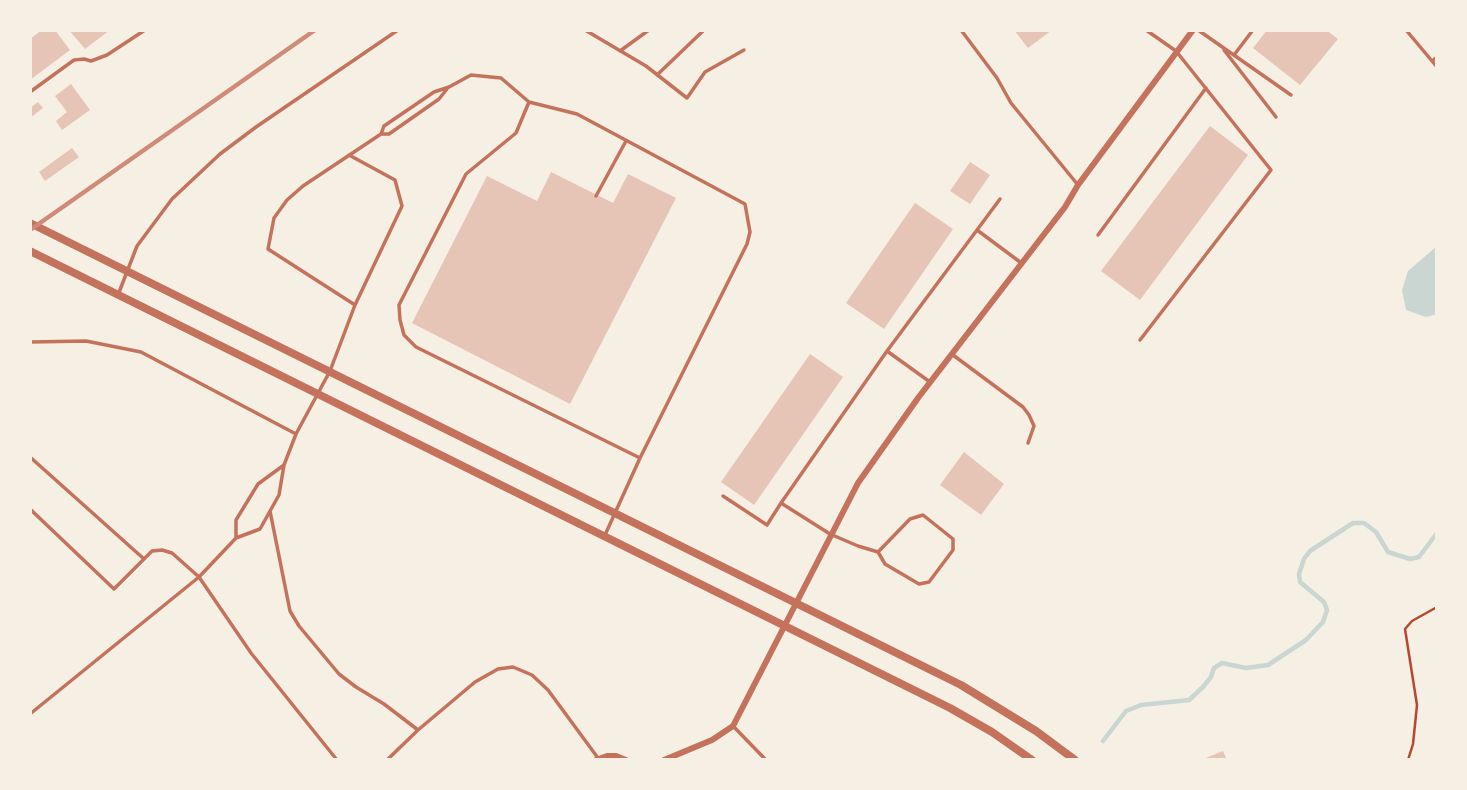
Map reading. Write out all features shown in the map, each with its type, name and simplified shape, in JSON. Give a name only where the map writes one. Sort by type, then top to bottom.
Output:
[{"type":"street","points":[[664,760],[712,740],[733,726],[858,484],[930,382],[1065,206],[1176,51],[1195,30]]},
{"type":"street","points":[[30,223],[961,685],[1037,731],[1075,760]]},
{"type":"street","points":[[30,251],[950,708],[992,732],[1032,760]]},
{"type":"street","points":[[597,759],[616,756],[626,760]]},
{"type":"lane","points":[[30,92],[74,60],[91,61],[107,55],[145,30]]},
{"type":"lane","points":[[118,295],[137,246],[172,199],[220,154],[307,90],[398,30]]},
{"type":"lane","points":[[573,30],[585,30],[657,75],[687,98],[705,72],[744,50]]},
{"type":"lane","points":[[620,51],[649,30]]},
{"type":"lane","points":[[657,75],[704,30]]},
{"type":"lane","points":[[961,30],[1012,103],[1078,185]]},
{"type":"lane","points":[[1140,340],[1271,170],[1176,51],[1146,30]]},
{"type":"lane","points":[[1195,30],[1291,95]]},
{"type":"lane","points":[[1234,55],[1253,30]]},
{"type":"lane","points":[[1406,30],[1437,67]]},
{"type":"lane","points":[[1221,46],[1276,117]]},
{"type":"lane","points":[[1432,61],[1437,57]]},
{"type":"lane","points":[[381,134],[384,126],[434,92],[471,75],[501,78],[529,102],[577,114],[745,204],[750,232],[747,244],[640,458],[604,537]]},
{"type":"lane","points":[[355,305],[268,250],[274,218],[287,200],[303,186],[381,134],[389,134],[439,99],[449,87]]},
{"type":"lane","points":[[1098,235],[1206,88]]},
{"type":"lane","points":[[529,102],[516,133],[466,174],[399,304],[404,335],[416,347],[640,458]]},
{"type":"lane","points":[[596,195],[626,141]]},
{"type":"lane","points":[[30,714],[199,577],[236,538],[260,529],[270,512],[279,495],[284,465],[296,434],[330,371],[355,305],[402,206],[395,180],[349,155]]},
{"type":"lane","points":[[723,496],[767,525],[887,351],[1000,199]]},
{"type":"lane","points":[[977,230],[1020,262]]},
{"type":"lane","points":[[30,342],[86,341],[141,352],[296,434]]},
{"type":"lane","points":[[887,351],[930,382]]},
{"type":"lane","points":[[951,354],[1023,407],[1034,426],[1028,443]]},
{"type":"lane","points":[[30,457],[144,559]]},
{"type":"lane","points":[[236,538],[236,520],[258,484],[284,465]]},
{"type":"lane","points":[[781,503],[830,534],[858,547],[878,552],[885,564],[919,584],[929,582],[953,550],[953,538],[923,515],[910,519],[878,552]]},
{"type":"lane","points":[[30,509],[114,589],[152,551],[172,553],[199,577],[251,653],[337,760]]},
{"type":"lane","points":[[270,512],[290,611],[299,626],[339,674],[418,730]]},
{"type":"lane","points":[[387,760],[475,681],[498,669],[513,667],[532,675],[548,690],[597,759]]},
{"type":"lane","points":[[733,726],[766,760]]},
{"type":"path","points":[[1408,760],[1415,732],[1417,705],[1405,629],[1412,621],[1437,607]]},
{"type":"shaded area","points":[[1437,246],[1437,314],[1426,317],[1406,310],[1402,290],[1408,271]]},
{"type":"building","points":[[42,30],[55,30],[70,50],[30,80],[30,39]]},
{"type":"building","points":[[69,30],[110,30],[85,49]]},
{"type":"building","points":[[1014,30],[1052,30],[1028,48]]},
{"type":"building","points":[[1267,30],[1326,30],[1338,39],[1300,85],[1253,48]]},
{"type":"building","points":[[71,84],[90,110],[62,130],[56,121],[67,112],[55,96]]},
{"type":"building","points":[[38,102],[43,108],[30,118],[30,108]]},
{"type":"building","points":[[1210,126],[1248,155],[1140,300],[1101,271]]},
{"type":"building","points":[[72,148],[79,157],[45,181],[39,172]]},
{"type":"building","points":[[970,162],[990,175],[970,204],[950,191]]},
{"type":"building","points":[[551,172],[613,203],[628,174],[676,198],[570,404],[412,323],[487,176],[537,201]]},
{"type":"building","points":[[915,203],[953,229],[884,329],[846,303]]},
{"type":"building","points":[[810,354],[843,377],[754,505],[721,482]]},
{"type":"building","points":[[964,452],[1004,484],[981,515],[940,485]]},
{"type":"building","points":[[1223,751],[1227,760],[1201,760]]},
{"type":"waterway","points":[[1103,741],[1126,711],[1141,705],[1189,700],[1211,677],[1214,668],[1222,663],[1246,668],[1268,665],[1306,640],[1323,622],[1327,610],[1324,602],[1300,582],[1299,574],[1304,559],[1310,551],[1353,523],[1364,523],[1376,532],[1388,552],[1410,559],[1419,557],[1437,533]]},
{"type":"railway","points":[[30,230],[315,30]]}]
